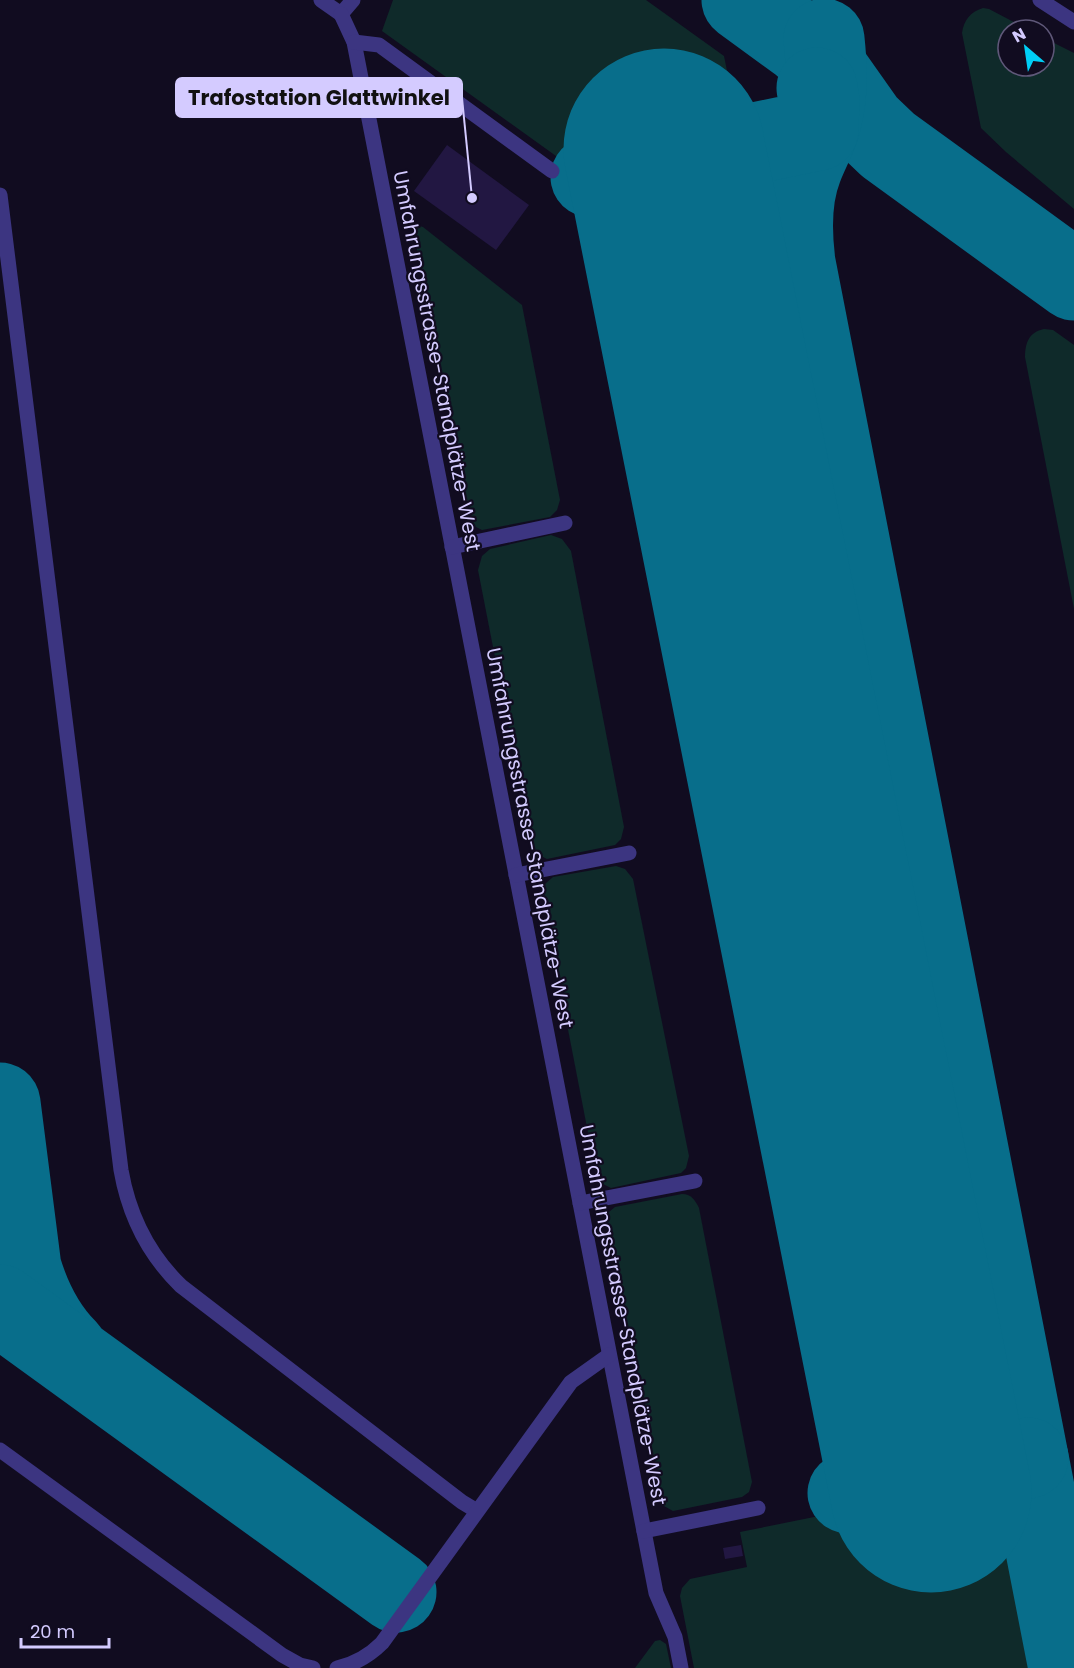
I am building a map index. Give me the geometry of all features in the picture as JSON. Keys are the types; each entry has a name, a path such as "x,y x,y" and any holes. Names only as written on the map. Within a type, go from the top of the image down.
{"lane":[{"path":"321,0 341,14 353,0"},
{"path":"1040,0 1074,22"},
{"name":"Umfahrungsstrasse-Standplätze-West","path":"341,14 354,42 656,1593 675,1636 681,1668"},
{"path":"354,42 380,45 552,171"},
{"path":"0,195 121,1170 130,1209 151,1251 181,1286 462,1502 477,1511"},
{"path":"452,547 565,523"},
{"path":"516,875 629,853"},
{"path":"580,1203 695,1181"},
{"path":"338,1668 354,1664 382,1643 571,1382 609,1354"},
{"path":"0,1450 282,1655 295,1663 313,1668"},
{"path":"644,1531 758,1508"}],"green space":[{"path":"393,0 646,0 724,56 736,115 735,125 730,132 724,135 560,166 556,156 382,31"},
{"path":"983,8 989,9 1006,18 996,18 996,78 1056,78 1056,44 1074,53 1074,209 981,128 962,33 968,17"},
{"path":"730,168 979,1449 944,1457 920,1337 872,1346 894,1467 865,1472 857,1465 608,191 644,184 668,305 717,297 694,175"},
{"path":"412,224 423,227 522,305 560,500 557,510 550,517 482,530 474,526 469,519"},
{"path":"1044,329 1053,330 1074,345 1074,609 1025,357 1031,335"},
{"path":"551,535 562,539 571,551 624,827 621,839 615,845 547,859 537,854 531,842 478,570 482,556 490,549"},
{"path":"616,866 625,869 633,879 689,1156 686,1168 681,1173 611,1188 601,1183 596,1174 542,895 545,884 553,877"},
{"path":"682,1194 692,1198 699,1208 752,1482 749,1492 742,1497 673,1511 664,1506 660,1497 606,1223 609,1212 615,1207"},
{"path":"987,1482 998,1486 1006,1497 1039,1668 694,1668 680,1596 682,1588 690,1579 747,1567 740,1532"},
{"path":"660,1640 666,1644 671,1668 635,1668 655,1641"}],"building":[{"path":"447,145 529,205 496,250 414,191"},
{"path":"741,1545 743,1556 725,1559 723,1548"}],"taxiway":[{"path":"742,0 819,59 866,124 888,145 1074,280"},
{"path":"824,39 825,101 817,133 798,179 793,203 795,263 1069,1668"},
{"path":"591,177 818,130 817,88"},
{"path":"0,1103 21,1268 39,1312 51,1332 67,1350"},
{"path":"0,1305 396,1592"},
{"path":"848,1493 1028,1458"}],"runway":[{"path":"664,149 931,1492"}],"place":[{"name":"Trafostation Glattwinkel","path":"472,198"}]}
